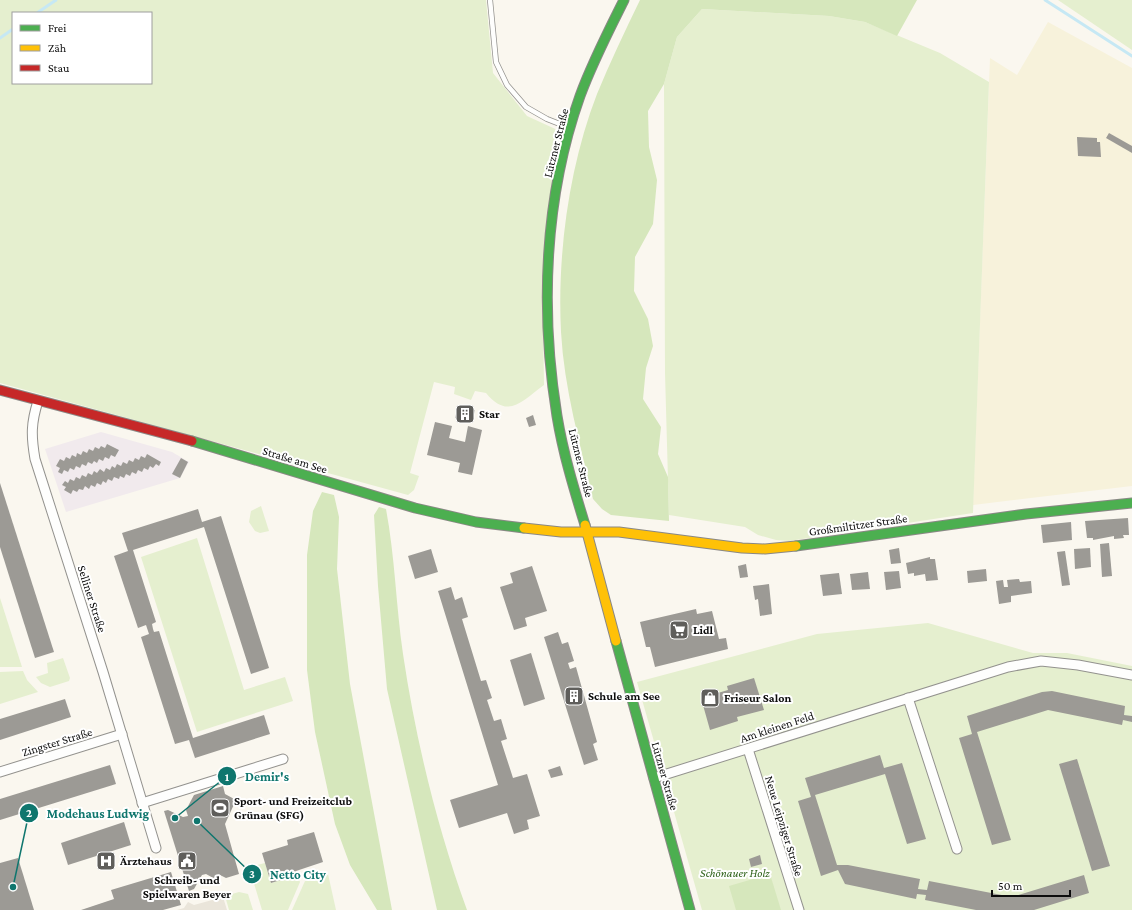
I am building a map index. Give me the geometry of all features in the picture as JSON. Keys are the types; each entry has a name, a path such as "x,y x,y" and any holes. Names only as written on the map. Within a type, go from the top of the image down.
{"main road":[{"name":"Lützner Straße","path":"624,0 613,19 591,71 570,128 554,201 547,263 548,323 558,418 586,532 690,910"},
{"name":"Straße am See","path":"0,390 210,446 383,499 461,519 535,530 586,532"},
{"name":"Großmiltitzer Straße","path":"586,532 619,532 765,549 792,547 1026,514 1132,503"}],"street":[{"name":"Selliner Straße","path":"38,401 32,420 32,440 35,459 122,734 156,848"},
{"name":"Am kleinen Feld","path":"654,778 1008,667 1041,661 1078,665 1132,675"},
{"path":"908,698 958,849"},
{"name":"Zingster Straße","path":"0,772 122,734"},
{"name":"Neue Leipziger Straße","path":"748,749 799,910"},
{"path":"142,803 283,759"}],"lane":[{"path":"490,0 496,62 507,85 526,107 547,119 570,128"}],"shaded area":[{"path":"1048,22 1132,68 1132,486 973,505 990,58 1017,75"},
{"path":"101,432 172,452 189,462 180,478 66,512 45,449"},
{"path":"223,897 227,910 177,910 184,908 188,902 194,905"}],"green space":[{"path":"0,0 486,0 493,73 527,116 564,133 543,323 544,385 522,402 508,407 494,401 486,393 475,391 471,400 454,394 455,387 434,382 410,473 419,476 414,490 408,495 0,383"},
{"path":"640,0 917,0 897,36 865,22 829,16 702,9 677,37 664,84 648,111 649,147 657,180 653,224 635,257 634,291 648,319 653,346 646,368 643,399 661,427 658,454 668,477 669,521 611,515 602,509 593,499 569,395 565,374 561,332 560,303 563,242 572,181 579,151 597,94 612,58"},
{"path":"1058,0 1132,0 1132,50"},
{"path":"702,9 829,16 865,22 940,53 989,82 973,513 789,541 776,540 758,535 745,527 669,515 665,373 664,84 677,37"},
{"path":"322,492 334,495 339,517 337,569 350,684 392,910 377,910 350,865 335,824 315,732 307,670 307,555 313,511"},
{"path":"261,506 269,531 260,533 255,531 249,522 251,511"},
{"path":"379,507 386,509 403,654 414,719 437,815 467,910 437,910 387,689 378,586 374,515"},
{"path":"197,538 244,690 285,677 293,701 197,732 141,557"},
{"path":"0,598 22,667 0,667"},
{"name":"Schönauer Holz","path":"928,623 1033,653 1067,653 1132,666 1132,910 702,910 637,682 817,634"},
{"path":"63,658 70,678 69,681 50,687 41,683 36,677 48,673 47,663"},
{"path":"23,671 27,680 38,692 0,704 0,672"},
{"path":"265,863 271,883 297,875 300,882 288,910 262,910 249,867"},
{"path":"328,874 336,910 292,910 305,881"},
{"path":"770,874 781,910 736,910 729,886"},
{"path":"239,892 248,894 253,910 229,910 225,896"}],"building":[{"path":"1109,133 1132,146 1132,153 1106,138"},
{"path":"1077,137 1097,138 1097,142 1100,142 1101,157 1078,156"},
{"name":"Star","path":"458,406 475,410 472,422 455,418"},
{"path":"533,415 536,425 529,427 526,418"},
{"path":"435,422 452,426 449,438 465,442 468,426 482,430 472,475 458,472 460,463 427,455"},
{"path":"107,444 119,450 115,457 111,455 109,459 105,457 103,461 99,459 97,463 94,461 92,464 88,462 86,466 82,464 80,468 76,466 74,470 70,468 68,472 64,470 62,474 58,472 60,468 56,466 60,459 64,461 66,457 70,459 72,455 76,457 77,453 81,455 83,451 87,453 89,449 93,451 95,447 99,449 101,446 105,448"},
{"path":"147,454 161,462 159,466 156,464 153,468 150,466 148,470 144,468 142,472 138,470 136,474 132,472 130,476 126,474 124,478 120,476 119,479 114,477 112,481 108,479 106,483 103,481 101,485 97,483 95,487 91,485 89,489 85,486 83,490 79,489 77,492 73,490 71,494 64,490 66,487 62,485 65,481 68,483 70,479 74,481 76,477 80,479 82,475 86,477 88,473 92,475 94,471 97,473 100,469 104,472 106,468 110,470 112,466 115,468 117,464 121,466 123,462 127,464 129,460 133,462 135,458 139,460 141,456 145,458"},
{"path":"181,458 188,462 180,478 172,474"},
{"path":"0,483 54,652 35,658 0,547"},
{"path":"198,509 202,522 221,516 269,668 251,674 204,527 133,550 156,622 152,624 153,629 154,632 159,631 193,738 264,715 270,734 195,758 189,740 175,744 141,637 149,634 146,625 138,628 114,556 128,551 122,533"},
{"path":"1128,518 1129,535 1123,535 1124,538 1114,539 1114,536 1093,540 1093,538 1087,538 1085,521"},
{"path":"1071,522 1072,540 1043,543 1041,525"},
{"path":"1109,543 1112,576 1102,577 1100,544"},
{"path":"899,548 901,563 891,564 889,550"},
{"path":"1090,548 1091,567 1075,569 1074,549"},
{"path":"431,549 438,572 415,579 408,556"},
{"path":"1065,551 1070,585 1062,586 1057,552"},
{"path":"930,557 930,559 935,559 938,580 926,581 925,574 914,576 914,573 908,574 906,563"},
{"path":"746,564 748,577 740,578 738,566"},
{"path":"532,566 547,611 525,618 527,626 514,630 500,587 513,583 510,573"},
{"path":"986,569 987,581 968,583 967,571"},
{"path":"899,571 901,588 886,590 884,572"},
{"path":"868,572 870,589 852,590 850,574"},
{"path":"839,573 842,594 823,596 820,575"},
{"path":"1019,579 1020,582 1031,581 1032,593 1011,596 1011,602 999,604 996,581 1003,580 1004,587 1008,587 1007,580"},
{"path":"769,584 772,614 760,616 758,599 755,600 753,586"},
{"path":"451,587 455,600 462,597 468,617 462,619 481,681 486,680 492,698 487,700 494,721 501,719 507,739 501,741 513,778 527,774 540,816 527,820 529,829 514,834 507,813 459,828 450,800 498,785 438,591"},
{"name":"Lidl","path":"696,609 697,614 712,611 719,639 726,638 728,649 655,667 650,647 646,647 640,622"},
{"name":"Schule am See","path":"558,632 562,644 568,642 574,661 568,663 570,669 576,667 597,742 593,744 598,760 584,765 544,637"},
{"path":"531,653 545,699 524,706 510,660"},
{"path":"754,678 764,710 737,717 738,721 710,730 701,698 728,690 727,686"},
{"path":"1052,691 1125,706 1124,715 1132,716 1132,722 1123,720 1122,725 1048,710 977,732 1011,840 992,845 959,738 972,734 967,716 1042,692"},
{"path":"65,699 71,717 0,740 0,719"},
{"path":"880,755 884,768 902,763 926,839 907,844 885,774 815,795 837,865 848,865 920,879 918,889 927,890 929,881 1012,897 1084,875 1089,893 1034,910 976,910 925,900 926,895 917,894 916,899 845,884 838,870 821,876 798,801 811,797 805,778"},
{"path":"1077,759 1110,866 1092,871 1059,764"},
{"path":"110,765 116,784 0,820 0,799"},
{"path":"560,766 563,775 551,778 548,770"},
{"path":"223,786 225,794 236,800 225,824 239,874 226,878 220,875 217,880 206,874 202,875 194,889 189,891 164,811 168,810 183,817 188,816 186,810 194,795"},
{"path":"124,822 131,845 68,865 61,843"},
{"path":"314,832 323,862 296,871 297,875 271,883 262,853 288,845 287,840"},
{"path":"760,855 762,864 751,867 749,859"},
{"path":"18,858 34,910 0,910 0,863"},
{"path":"171,872 181,905 163,910 81,910 114,899 111,890"}],"waterway":[{"path":"38,12 56,0"},
{"path":"1045,0 1132,56"},
{"path":"0,38 12,30"}],"traffic: fast":[{"path":"585,525 562,444 557,416 548,336 547,295 549,254 552,214 568,134 580,96 600,48 624,0"},
{"path":"192,441 415,508 476,522 524,528"},
{"path":"796,546 1026,514 1132,503"},
{"path":"616,641 690,910"}],"traffic: slow":[{"path":"585,525 616,641"},
{"path":"524,528 561,532 619,532 742,548 765,549 796,546"}],"traffic: jam":[{"path":"0,390 192,441"}],"place":[{"name":"Star","path":"465,414"},
{"name":"Lidl","path":"679,630"},
{"name":"Schule am See","path":"574,696"},
{"name":"Friseur Salon","path":"710,698"},
{"name":"Sport- und Freizeitclub Grünau (SFG)","path":"220,808"},
{"name":"Demir's","path":"175,818"},
{"name":"Netto City","path":"197,821"},
{"name":"Ärztehaus","path":"106,861"},
{"name":"Schreib- und Spielwaren Beyer","path":"187,861"},
{"name":"Modehaus Ludwig","path":"13,887"}]}
